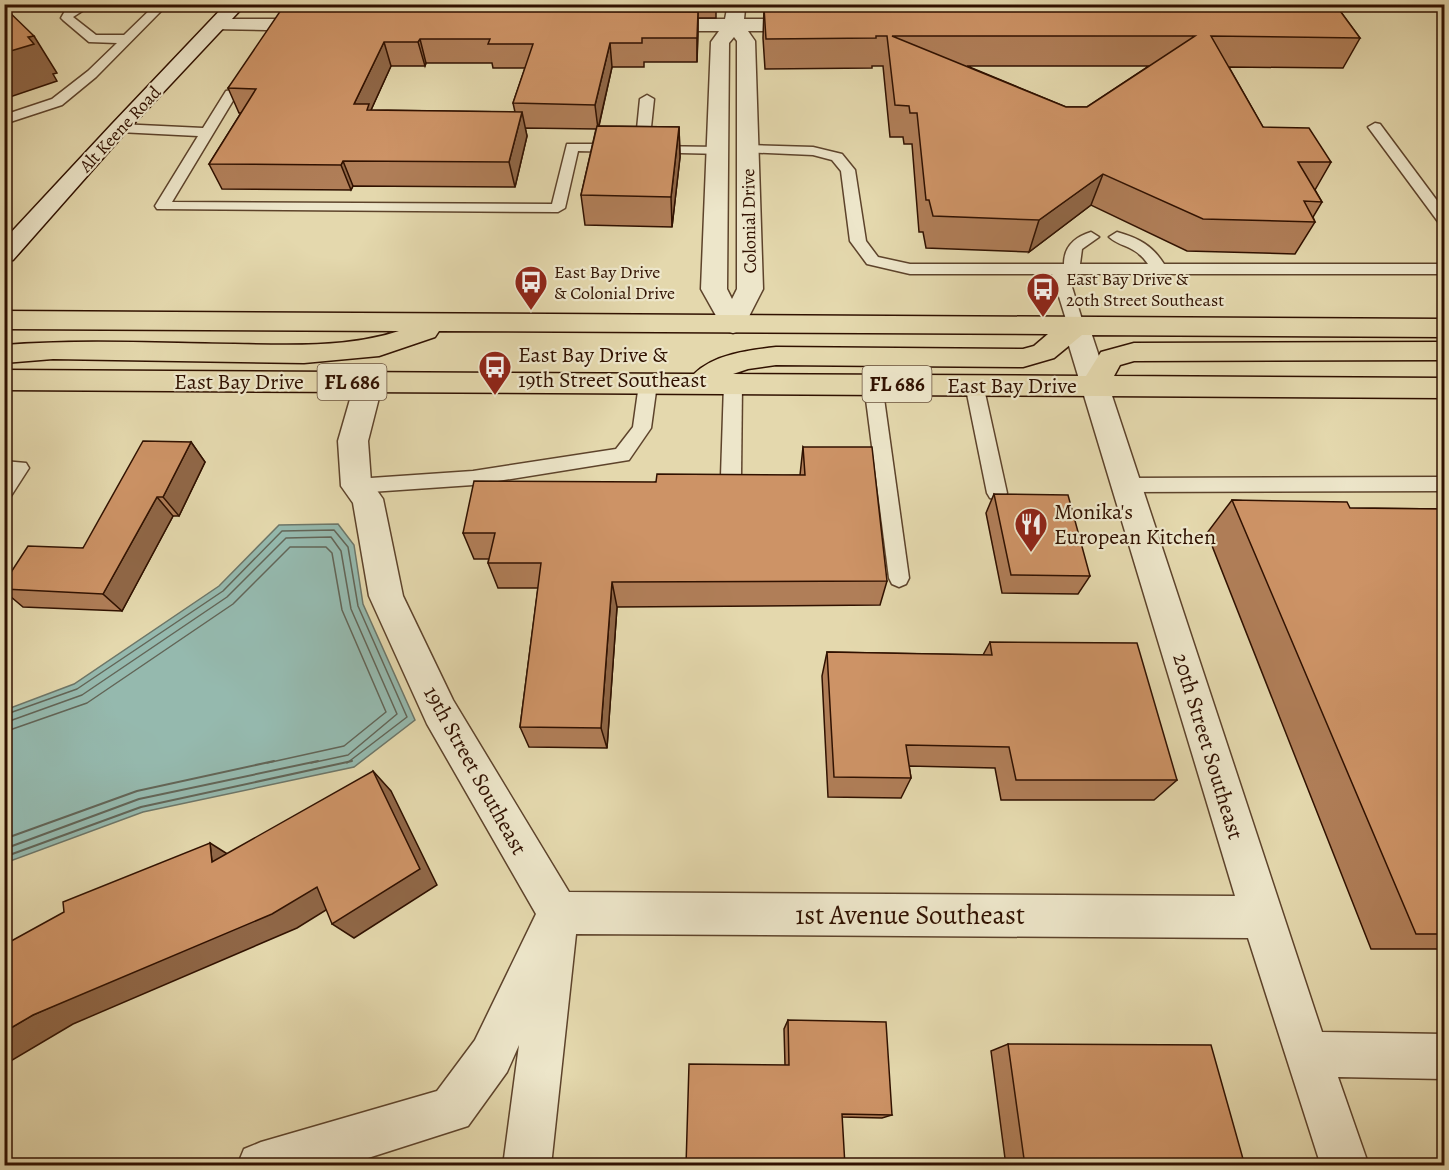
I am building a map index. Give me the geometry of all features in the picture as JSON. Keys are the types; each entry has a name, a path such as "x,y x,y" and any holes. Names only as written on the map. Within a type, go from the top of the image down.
{"main road":[{"path":"4,320 1444,328"},
{"path":"4,354 53,350 304,354 334,352 380,347 447,322"},
{"path":"699,384 717,369 776,356 1023,358 1044,352 1076,326"},
{"path":"1095,385 1105,362 1120,354 1134,352 1444,351"},
{"name":"East Bay Drive","path":"4,380 1444,388"}],"street":[{"name":"Alt Keene Road","path":"4,255 119,128 237,4"},
{"path":"641,25 735,15 828,26"},
{"name":"Colonial Drive","path":"733,324 750,289 746,41 735,15"},
{"name":"Colonial Drive","path":"733,324 714,289 720,42 735,15"},
{"path":"218,25 335,25"},
{"name":"20th Street Southeast","path":"1076,326 1262,916 1345,1166"},
{"name":"19th Street Southeast","path":"369,382 353,441 356,486 368,499 386,596 440,712 558,913"},
{"path":"261,1166 452,1110 491,1056 558,913"},
{"path":"527,1166 558,913"},
{"name":"1st Avenue Southeast","path":"558,913 1262,916"},
{"path":"1308,1054 1444,1056"}],"lane":[{"path":"88,4 69,13 67,18 93,39 127,39"},
{"path":"4,120 28,114 57,102 92,74 163,4"},
{"path":"231,94 162,206 558,208 572,147 719,151"},
{"path":"642,149 647,99"},
{"path":"1375,127 1444,220"},
{"path":"119,128 207,132"},
{"path":"748,149 813,151 837,157 848,170 858,241 873,261 910,269 1444,269"},
{"path":"1076,326 1065,270 1074,248 1080,241 1091,237"},
{"path":"1118,237 1143,246 1159,270"},
{"path":"356,486 473,478 622,455 642,428 648,384"},
{"path":"731,476 733,384"},
{"path":"873,384 899,578"},
{"path":"975,384 997,494"},
{"path":"4,468 19,468 4,491"},
{"path":"1127,485 1444,484"}],"water":[{"path":"338,524 354,545 363,604 415,720 354,767 143,812 5,863 5,710 74,684 219,586 279,525"}],"building":[{"path":"1261,4 1335,4 1360,38 1211,36 1263,127 1309,128 1331,162 1298,162 1322,202 1304,201 1315,222 1203,219 1103,174 1039,220 933,216 929,200 926,200 917,113 910,113 909,106 895,105 887,36 766,39 764,8 810,8 809,5 1254,7","holes":["892,36 1195,36 1087,107 1066,107"]},
{"path":"4,7 34,36 28,37 34,44 4,53"},
{"path":"281,10 698,12 697,38 642,38 642,43 610,43 595,105 513,103 533,44 488,44 490,39 420,39 418,42 384,42 354,104 369,104 367,110 522,112 509,162 343,161 341,165 209,164 256,89 228,88"},
{"path":"597,126 679,127 671,197 581,195"},
{"path":"143,441 191,442 163,497 157,497 103,594 4,589 4,583 28,546 83,548"},
{"path":"803,447 872,447 887,581 612,582 601,728 520,727 541,563 488,563 495,533 463,533 474,481 656,482 657,474 805,475"},
{"name":"Monika's European Kitchen","path":"994,494 1068,495 1090,576 1011,575"},
{"path":"1232,500 1347,502 1350,508 1444,509 1444,934 1416,934"},
{"path":"990,642 1137,643 1177,780 1016,780 1009,747 906,745 911,778 834,777 827,652 992,655"},
{"path":"373,771 420,869 332,924 317,887 272,914 33,1015 4,1032 4,945 64,912 63,902 210,843 212,862"},
{"path":"788,1020 886,1022 892,1115 842,1114 845,1166 686,1166 689,1064 789,1065"},
{"path":"1008,1044 1211,1045 1245,1166 1025,1166"}],"place":[{"name":"East Bay Drive & Colonial Drive","path":"531,311"},
{"name":"East Bay Drive & 20th Street Southeast","path":"1043,318"},
{"name":"East Bay Drive & 19th Street Southeast","path":"495,396"},
{"name":"Monika's European Kitchen","path":"1031,553"}]}
